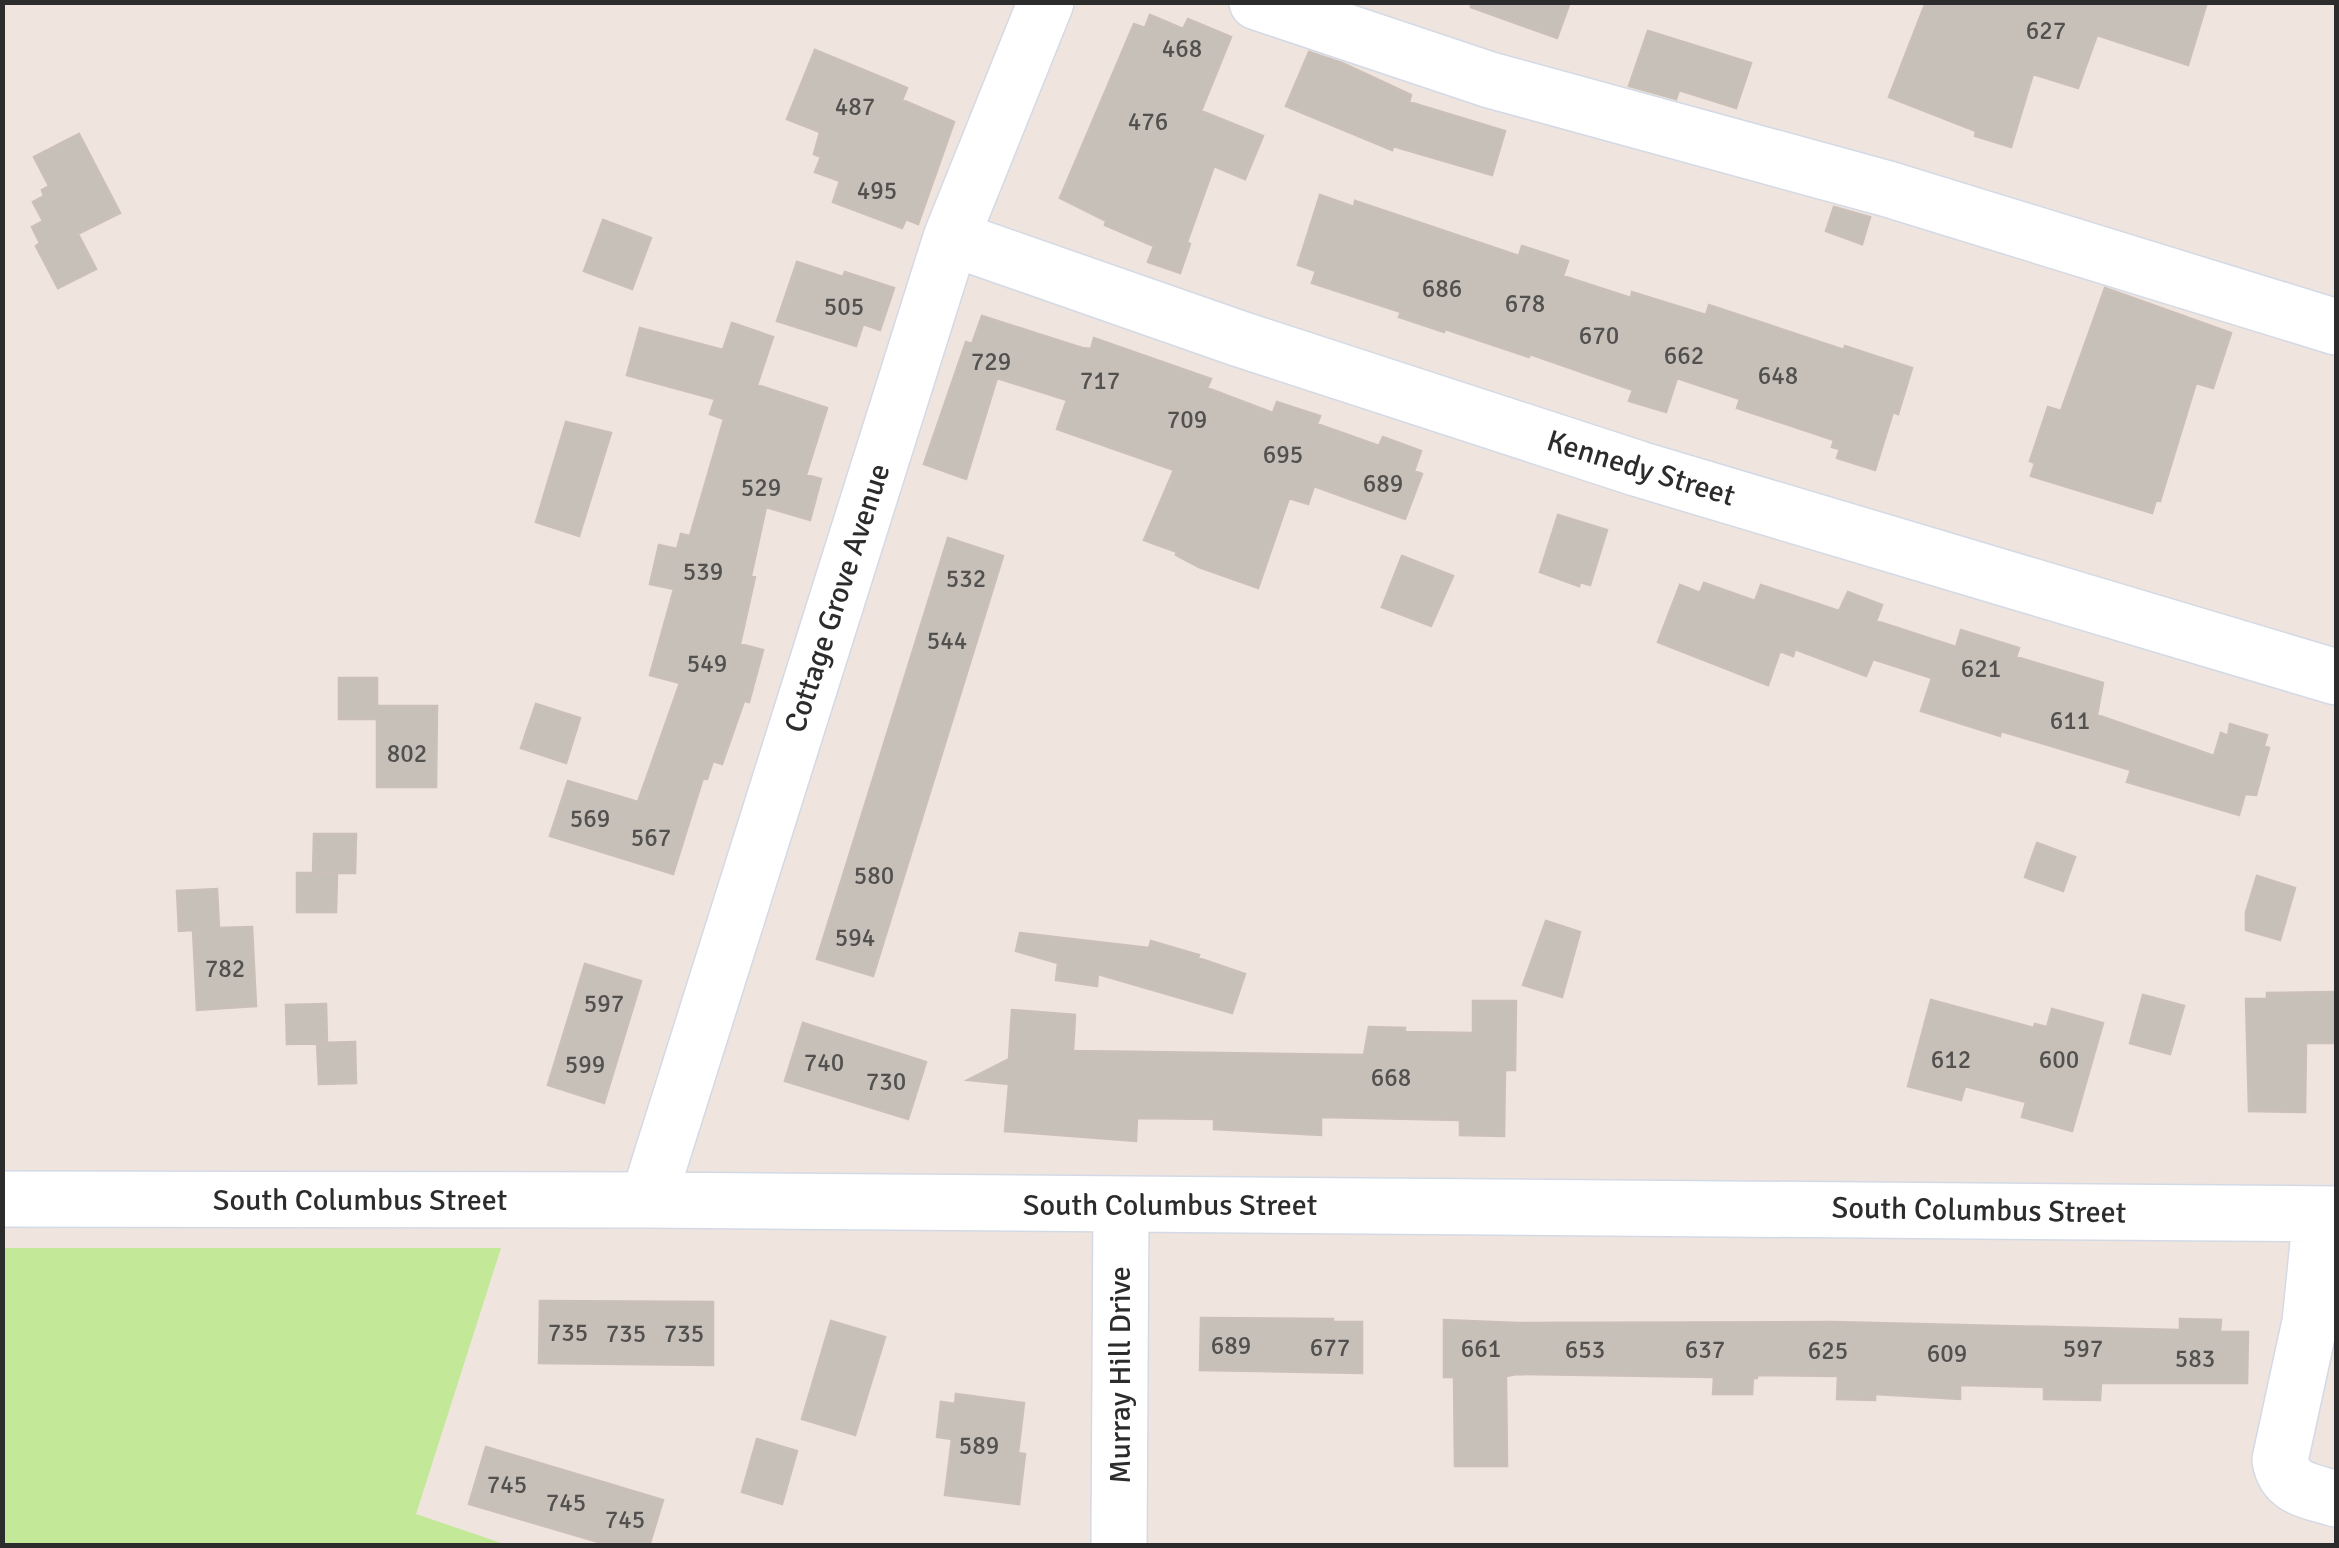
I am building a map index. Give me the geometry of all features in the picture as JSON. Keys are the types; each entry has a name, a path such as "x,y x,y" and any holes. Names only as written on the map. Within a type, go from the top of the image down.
{"street":[{"name":"Cottage Grove Avenue","path":"648,1200 951,238 1046,2"},
{"path":"1257,2 1490,80 1888,189 2336,327"},
{"name":"Kennedy Street","path":"951,238 1240,339 1640,469 2336,676"},
{"name":"South Columbus Street","path":"2,1200 648,1200 2329,1214"},
{"name":"Murray Hill Drive","path":"1119,1546 1121,1205"},
{"path":"2329,1214 2280,1460 2282,1474 2290,1483 2336,1499"}],"green space":[{"path":"3,1248 501,1248 416,1514 507,1545 3,1545"}],"building":[{"path":"1471,2 1570,2 1557,38 1471,7"},
{"path":"1926,2 2207,2 2188,65 2097,35 2078,88 2033,74 2011,147 1975,136 1976,131 1889,97"},
{"path":"1150,15 1183,29 1188,19 1231,37 1201,111 1263,136 1245,179 1214,166 1180,273 1148,262 1154,246 1105,225 1106,221 1060,198 1134,24 1145,28"},
{"path":"1648,31 1751,63 1736,108 1679,90 1676,99 1629,86"},
{"path":"815,50 907,88 902,100 954,122 918,224 906,219 902,228 833,202 840,181 815,172 821,157 814,154 820,132 787,119"},
{"path":"1309,52 1411,95 1409,102 1505,131 1492,175 1393,146 1392,150 1286,106"},
{"path":"79,134 120,213 78,234 96,269 58,288 36,246 40,243 32,227 43,221 33,202 44,196 42,190 49,186 34,157"},
{"path":"1320,195 1354,207 1355,201 1519,256 1522,246 1568,261 1563,276 1631,298 1632,292 1706,315 1709,305 1912,368 1875,470 1837,458 1840,449 1832,447 1834,440 1737,408 1740,399 1677,378 1666,412 1629,401 1633,390 1530,354 1529,357 1399,317 1401,312 1312,283 1316,271 1298,265"},
{"path":"1834,207 1870,217 1862,244 1826,231"},
{"path":"603,220 651,238 632,289 584,271"},
{"path":"797,262 894,288 880,330 863,324 856,346 777,321"},
{"path":"2105,288 2231,333 2213,388 2196,383 2160,501 2156,500 2152,513 2031,476 2035,463 2030,461 2048,407 2061,411"},
{"path":"982,316 1082,348 1091,349 1094,338 1211,379 1207,388 1273,413 1277,402 1320,416 1317,424 1379,446 1383,437 1421,451 1414,471 1422,474 1405,519 1314,486 1308,504 1289,498 1258,588 1199,567 1176,555 1177,552 1144,540 1174,470 1057,429 1067,400 997,378 966,479 924,464 966,342 972,344"},
{"path":"732,323 773,337 757,385 827,408 806,475 821,479 810,520 766,507 740,644 763,650 749,702 744,701 722,764 713,761 707,779 703,778 673,874 550,836 568,781 638,802 680,683 650,675 674,589 650,584 659,545 677,549 681,534 690,536 724,419 710,414 715,399 627,375 640,328 723,350"},
{"path":"566,422 611,433 579,536 536,522"},
{"path":"1558,515 1607,530 1590,585 1580,582 1579,586 1540,572"},
{"path":"948,538 1003,556 873,976 817,959"},
{"path":"1402,556 1453,576 1431,626 1382,607"},
{"path":"1704,583 1755,601 1761,585 1839,611 1848,592 1882,605 1876,621 1956,647 1961,630 2019,648 2016,657 2103,683 2097,715 2214,756 2221,733 2228,736 2230,724 2267,735 2264,746 2269,748 2256,795 2245,794 2239,815 2127,782 2131,770 1921,711 1932,678 1873,659 1866,676 1795,649 1793,656 1780,651 1768,685 1658,642 1680,585 1700,593"},
{"path":"339,678 377,678 377,706 437,706 436,787 377,787 377,719 339,719"},
{"path":"536,704 580,718 566,763 521,748"},
{"path":"314,834 356,834 355,873 315,873 337,874 336,912 297,912 297,873 313,873"},
{"path":"2037,843 2075,857 2063,891 2025,877"},
{"path":"2257,876 2295,888 2280,940 2246,930 2246,912"},
{"path":"217,889 219,928 252,927 256,1006 197,1010 193,930 179,931 177,891"},
{"path":"1546,921 1580,932 1562,997 1523,985"},
{"path":"1020,933 1149,948 1151,941 1245,974 1232,1013 1098,974 1097,986 1056,980 1058,963 1016,951"},
{"path":"585,964 641,981 604,1103 548,1085"},
{"path":"2336,992 2336,1043 2306,1043 2305,1112 2249,1111 2246,999 2267,999 2267,993"},
{"path":"2143,995 2184,1006 2170,1054 2130,1043"},
{"path":"1931,1000 2034,1028 2035,1024 2047,1027 2052,1009 2103,1023 2072,1131 2022,1117 2026,1102 1965,1086 1961,1100 1908,1086"},
{"path":"1473,1001 1516,1001 1515,1070 1505,1070 1504,1136 1460,1135 1460,1120 1321,1117 1321,1135 1214,1129 1214,1119 1137,1118 1136,1141 1005,1131 1009,1084 968,1080 1009,1059 1012,1010 1075,1015 1073,1051 1364,1055 1369,1027 1473,1033"},
{"path":"326,1004 327,1043 287,1044 286,1005"},
{"path":"803,1023 926,1062 908,1119 785,1081"},
{"path":"355,1042 356,1083 319,1084 317,1043"},
{"path":"540,1301 713,1302 713,1365 539,1363"},
{"path":"1201,1318 1362,1322 1362,1373 1200,1370"},
{"path":"2180,1319 2221,1320 2220,1332 2248,1332 2247,1383 2101,1383 2100,1400 2044,1399 2044,1387 1960,1385 1960,1399 1875,1394 1875,1400 1837,1399 1838,1376 1757,1375 1753,1378 1752,1394 1713,1394 1714,1377 1517,1374 1506,1376 1507,1466 1455,1466 1454,1377 1444,1377 1444,1320 1831,1322 2180,1330"},
{"path":"831,1321 885,1337 855,1435 802,1419"},
{"path":"956,1394 1024,1403 1018,1453 1025,1454 1019,1504 945,1495 952,1439 937,1437 941,1402 955,1404"},
{"path":"757,1439 797,1451 782,1504 742,1492"},
{"path":"486,1447 663,1500 649,1546 612,1546 469,1504"}]}
